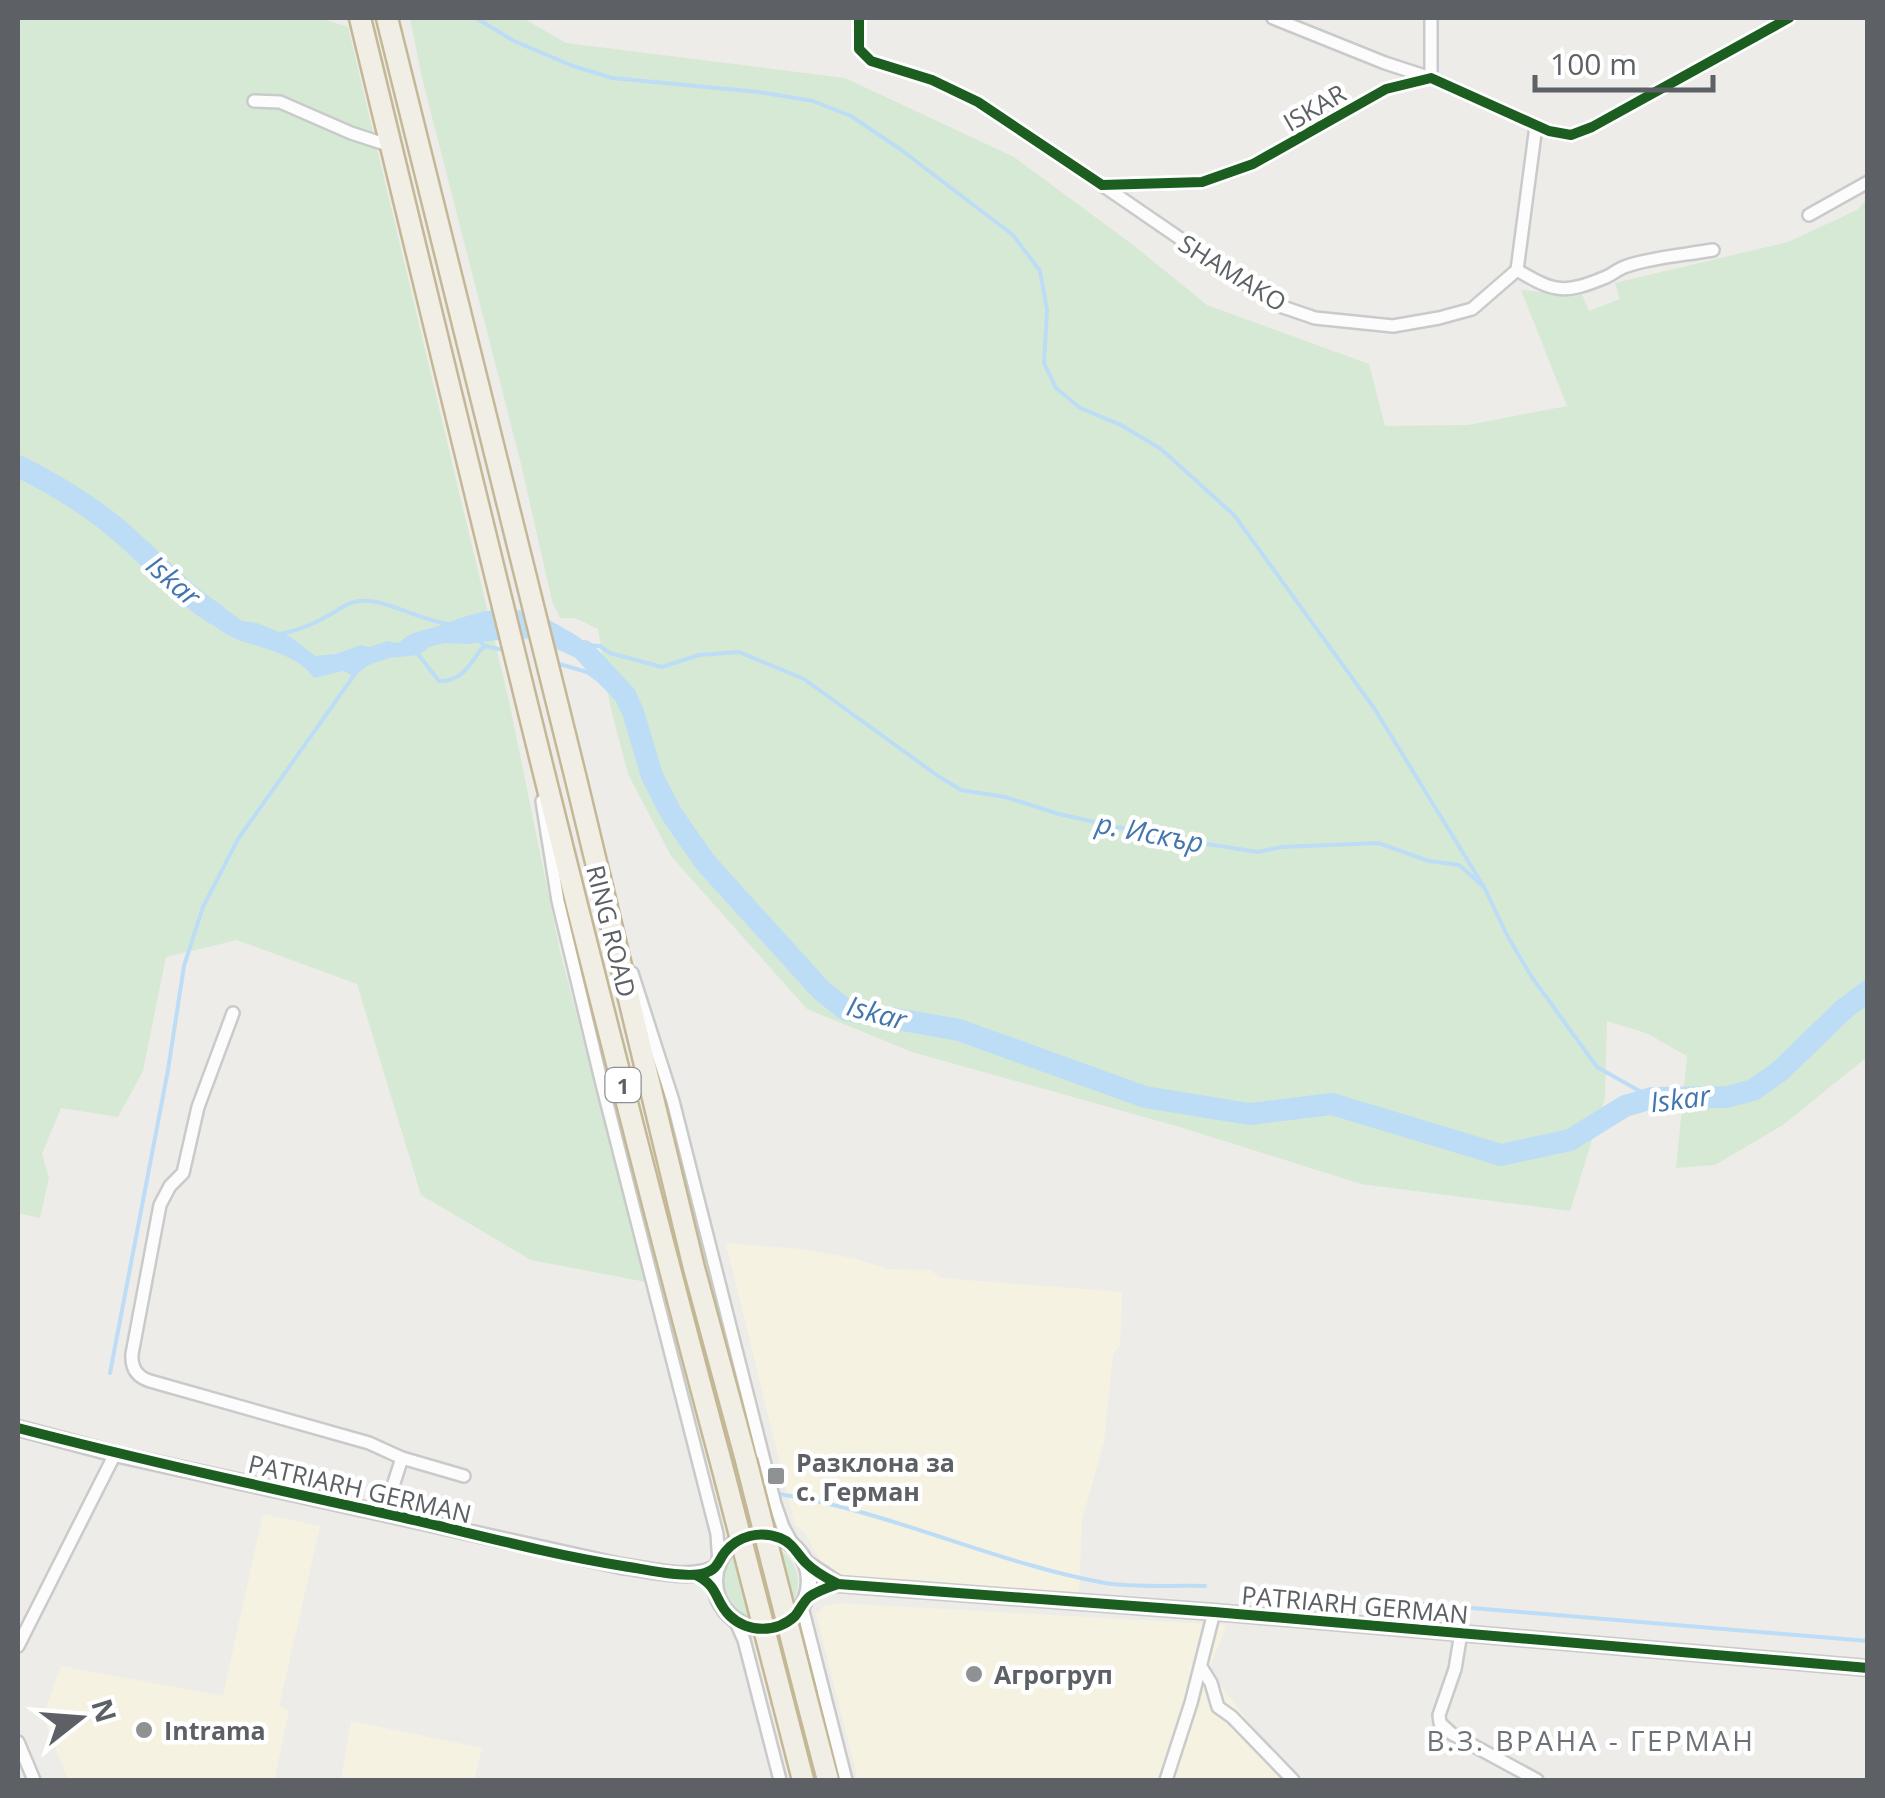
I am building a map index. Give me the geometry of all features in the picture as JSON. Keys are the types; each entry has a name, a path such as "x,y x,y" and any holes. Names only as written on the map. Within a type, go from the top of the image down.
{"highway":[{"name":"RING ROAD","path":"360,18 526,703 802,1780"},
{"name":"RING ROAD","path":"390,18 694,1268 828,1780"}],"street":[{"name":"RING ROAD","path":"350,18 390,141"},
{"path":"859,18 859,50 871,61 932,80 978,102 1102,185"},
{"path":"1273,18 1430,78 1536,126 1571,134 1592,127 1788,18"},
{"path":"1430,78 1431,18"},
{"name":"ISKAR","path":"1102,185 1202,182 1253,164 1386,89 1430,78"},
{"path":"254,101 280,102 351,133 390,141"},
{"path":"1536,126 1517,270 1554,289 1577,288 1625,266 1712,250"},
{"path":"1809,215 1868,182"},
{"name":"SHAMAKO","path":"1102,185 1277,305 1315,318 1393,326 1439,318 1472,309 1517,270"},
{"path":"526,703 558,900 716,1529 716,1591 744,1640 780,1780"},
{"path":"575,774 629,965 673,1101 775,1504 783,1527 805,1562 809,1577 804,1603 846,1780"},
{"path":"233,1013 198,1107 183,1173 170,1186 160,1206 132,1354 133,1369 150,1382 369,1443 402,1458 464,1476"},
{"name":"PATRIARH GERMAN","path":"18,1428 115,1454 621,1566 696,1576"},
{"path":"18,1646 115,1454"},
{"path":"384,1514 402,1458"},
{"path":"716,1591 696,1576 718,1564 736,1542 752,1535 774,1536 793,1545"},
{"path":"735,1620 758,1628 774,1627 787,1622 804,1603 838,1584 805,1562"},
{"name":"PATRIARH GERMAN","path":"838,1584 1868,1668"},
{"path":"1166,1780 1214,1612"},
{"path":"1461,1634 1455,1669 1438,1715 1440,1723 1452,1734 1538,1780"},
{"path":"1201,1667 1212,1683 1218,1708"},
{"path":"1190,1704 1218,1708 1232,1717 1293,1780"},
{"path":"18,1742 34,1780"}],"shaded area":[{"path":"726,1243 801,1249 889,1269 930,1270 941,1278 1122,1292 1120,1346 1113,1354 1104,1442 1082,1520 1079,1593 840,1577 826,1571 804,1532 795,1525"},
{"path":"263,1514 320,1526 279,1707 289,1710 274,1780 68,1780 43,1716 61,1666 223,1696"},
{"path":"838,1603 1227,1625 1208,1670 1294,1780 858,1780 816,1614 825,1606"},
{"path":"351,1721 482,1748 474,1780 341,1780"}],"green space":[{"path":"18,18 320,18 348,27 509,701 560,951 646,1282 531,1260 421,1195 357,984 237,940 166,957 143,1071 118,1117 61,1108 42,1154 49,1178 40,1218 18,1213"},
{"path":"410,18 523,18 566,43 845,78 1014,157 1207,305 1369,364 1385,426 1468,425 1567,406 1521,290 1580,290 1589,311 1620,299 1615,283 1788,242 1857,210 1867,199 1867,1057 1783,1125 1715,1165 1676,1168 1687,1056 1646,1033 1607,1021 1605,1098 1570,1211 1361,1184 1180,1127 912,1052 807,1009 671,856 628,774 610,705 598,629 575,618 560,618 552,601"},
{"path":"761,1545 787,1556 798,1582 787,1608 761,1619 735,1608 724,1582 735,1556"}],"water":[{"path":"201,591 242,621 291,637 315,656 361,645 399,643 413,633 487,611 530,612 580,638 603,670 534,639 514,638 444,643 419,655 369,665 354,676 343,671 314,678 288,657 229,636 183,601"}],"waterway":[{"path":"476,18 514,41 612,78 759,92 813,101 851,116 1013,235 1040,271 1047,310 1044,363 1056,388 1080,408 1121,425 1161,449 1234,515 1374,708 1484,887"},
{"name":"Iskar","path":"18,466 105,519 215,614"},
{"path":"280,634 359,601 380,603 449,624"},
{"path":"480,642 508,651"},
{"name":"р. Искър","path":"585,645 600,646 610,653 662,667 699,655 739,652 804,679 961,790 1005,797 1059,814 1157,836 1258,852 1282,847 1378,843 1429,861 1459,865 1484,887 1531,976 1597,1067 1652,1098"},
{"path":"417,653 439,681 447,681 464,671 484,648"},
{"name":"Iskar","path":"584,651 625,695 652,776 671,813 705,862 821,990 846,1010 959,1030 1145,1097 1249,1114 1332,1104 1501,1155 1570,1140 1625,1106 1652,1098 1727,1097 1753,1090 1780,1071 1868,991"},
{"path":"556,663 587,672 625,695"},
{"path":"110,1373 184,966 203,907 238,839 355,674"},
{"path":"779,1494 861,1512 1023,1563 1105,1583 1205,1586"},
{"path":"1365,1599 1868,1641"}],"cycle path":[{"path":"859,18 859,49 871,61 932,80 978,102 1102,185 1202,182 1253,164 1386,89 1431,78 1549,131 1571,135 1789,18"},
{"path":"18,1428 539,1550 665,1573 705,1573 736,1542 765,1535 784,1540 809,1566 838,1584 1868,1668"},
{"path":"696,1575 709,1584 737,1622 762,1629 788,1622 809,1597 838,1584"}],"place":[{"name":"Разклона за с. Герман","path":"776,1476"},
{"name":"Агрогруп","path":"974,1674"},
{"name":"Intrama","path":"144,1730"}],"district":[{"name":"В.З. ВРАНА - ГЕРМАН","path":"1591,1740"}]}
